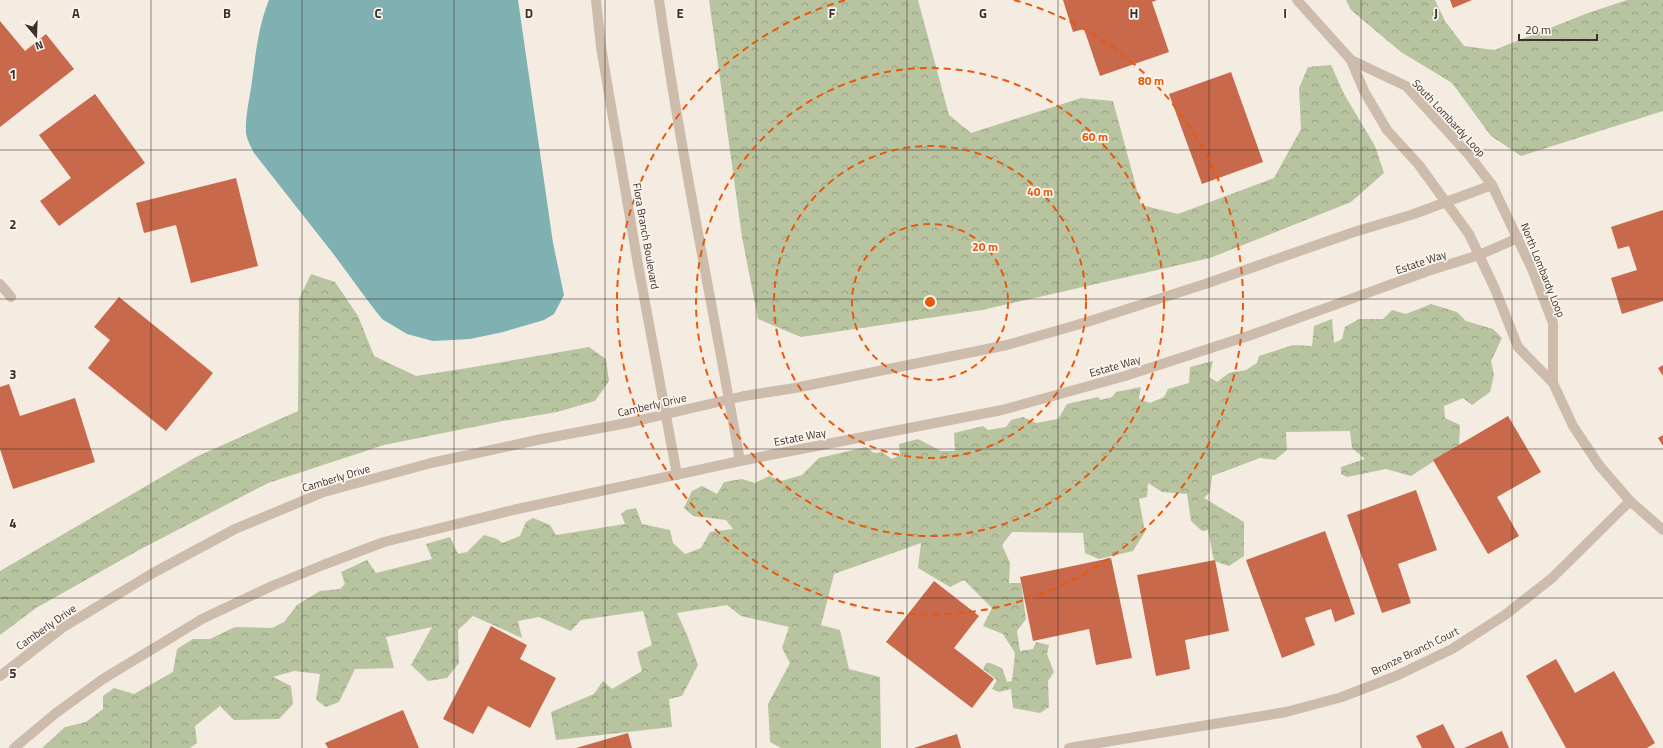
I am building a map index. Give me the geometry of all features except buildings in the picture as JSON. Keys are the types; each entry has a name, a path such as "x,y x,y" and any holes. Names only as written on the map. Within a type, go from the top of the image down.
{"street":[{"name":"Flora Branch Boulevard","path":"596,0 602,47 665,415 677,475"},
{"path":"659,0 667,59 697,235 740,461"},
{"name":"South Lombardy Loop","path":"1297,0 1351,60 1364,91 1387,130 1419,165 1469,234"},
{"name":"South Lombardy Loop","path":"1351,60 1406,86 1469,155 1492,186 1507,215"},
{"path":"729,400 803,387 1007,345 1086,322 1205,284 1354,232 1414,214 1446,201 1492,186"},
{"name":"North Lombardy Loop","path":"1507,215 1553,323 1553,383"},
{"name":"North Lombardy Loop","path":"1469,234 1495,288 1518,347 1553,383 1573,426 1595,459 1630,501 1663,530"},
{"name":"Estate Way","path":"677,475 740,461 1002,410 1125,376 1254,334 1428,271 1479,255 1518,238"},
{"path":"0,284 11,297"},
{"name":"Camberly Drive","path":"0,676 62,628 152,574 235,529 324,492 431,463 537,440 632,422 729,400"},
{"path":"14,748 56,713 103,679 148,650 202,619 272,586 324,564 384,542 440,527 677,475"},
{"name":"Bronze Branch Court","path":"1069,748 1286,712 1342,697 1396,676 1452,649 1505,615 1552,578 1630,501"}],"green space":[{"path":"709,0 918,0 949,115 971,133 1081,98 1113,101 1141,205 1178,214 1274,178 1301,129 1299,88 1308,67 1331,65 1344,94 1375,146 1384,173 1351,202 1210,258 982,310 801,337 758,319 742,237"},
{"path":"1346,0 1435,0 1445,21 1464,46 1494,50 1588,13 1627,0 1663,0 1663,111 1521,156 1491,136 1452,83 1401,52 1351,10"},
{"path":"311,274 335,282 358,316 374,356 416,376 589,347 606,359 609,381 595,401 557,412 503,421 384,445 268,483 139,550 36,608 0,635 0,571 196,457 298,411 299,299"},
{"path":"1431,304 1457,312 1466,321 1493,329 1502,338 1491,361 1494,375 1490,392 1472,405 1463,398 1444,406 1445,418 1460,425 1459,445 1411,476 1386,469 1347,477 1341,474 1341,467 1365,459 1352,448 1350,431 1286,432 1287,450 1275,460 1260,458 1212,476 1210,492 1204,498 1244,522 1244,556 1229,566 1214,561 1208,530 1202,531 1191,521 1187,494 1162,492 1148,483 1147,497 1139,499 1145,532 1133,551 1099,559 1085,553 1083,533 1012,532 1002,545 1010,563 1009,583 1021,583 1026,619 1017,631 1020,651 1033,649 1036,642 1049,645 1047,654 1054,672 1048,681 1049,707 1040,713 1013,708 1011,689 999,692 992,689 997,680 983,669 986,663 1002,668 1007,682 1012,681 1015,653 1003,634 983,626 992,608 964,580 950,587 918,568 921,543 834,574 821,625 840,630 849,669 880,677 881,748 781,748 770,742 768,704 790,663 782,648 789,627 741,616 727,605 677,613 698,665 682,696 669,699 672,727 556,740 551,712 594,694 603,681 612,689 642,671 637,652 652,645 643,611 581,620 571,631 539,617 518,621 522,638 473,616 458,630 459,663 447,678 428,681 411,665 432,627 386,637 394,668 355,669 339,702 326,707 316,700 320,674 294,671 273,677 291,686 293,704 279,719 234,720 220,706 195,726 197,743 190,748 42,748 65,727 86,722 103,709 103,696 114,688 134,694 173,672 177,649 193,639 210,639 235,627 272,628 284,622 297,605 320,591 340,589 345,584 341,572 367,560 376,573 432,559 426,544 450,537 458,554 467,552 484,535 497,539 502,543 520,536 526,522 533,518 550,525 556,535 625,524 621,514 626,510 636,508 642,524 670,530 673,543 685,554 701,548 710,532 733,529 726,520 693,516 684,508 692,491 702,486 717,494 724,482 742,479 755,483 769,476 781,481 802,475 819,458 866,447 874,453 882,452 892,459 900,455 899,444 918,439 941,451 955,451 954,433 983,426 988,430 1006,427 1011,420 1023,417 1036,423 1058,419 1067,404 1098,397 1101,400 1112,397 1116,392 1141,387 1139,399 1150,403 1164,397 1168,389 1189,383 1190,367 1213,361 1209,377 1217,382 1229,373 1246,370 1257,363 1259,356 1293,345 1312,346 1314,326 1332,319 1334,343 1342,339 1345,327 1359,319 1383,319 1392,310 1406,314"}],"water":[{"path":"269,0 518,0 553,243 564,295 554,314 544,320 503,332 470,339 433,341 407,334 382,319 335,256 254,153 247,138 246,120 256,50 262,20"}]}
